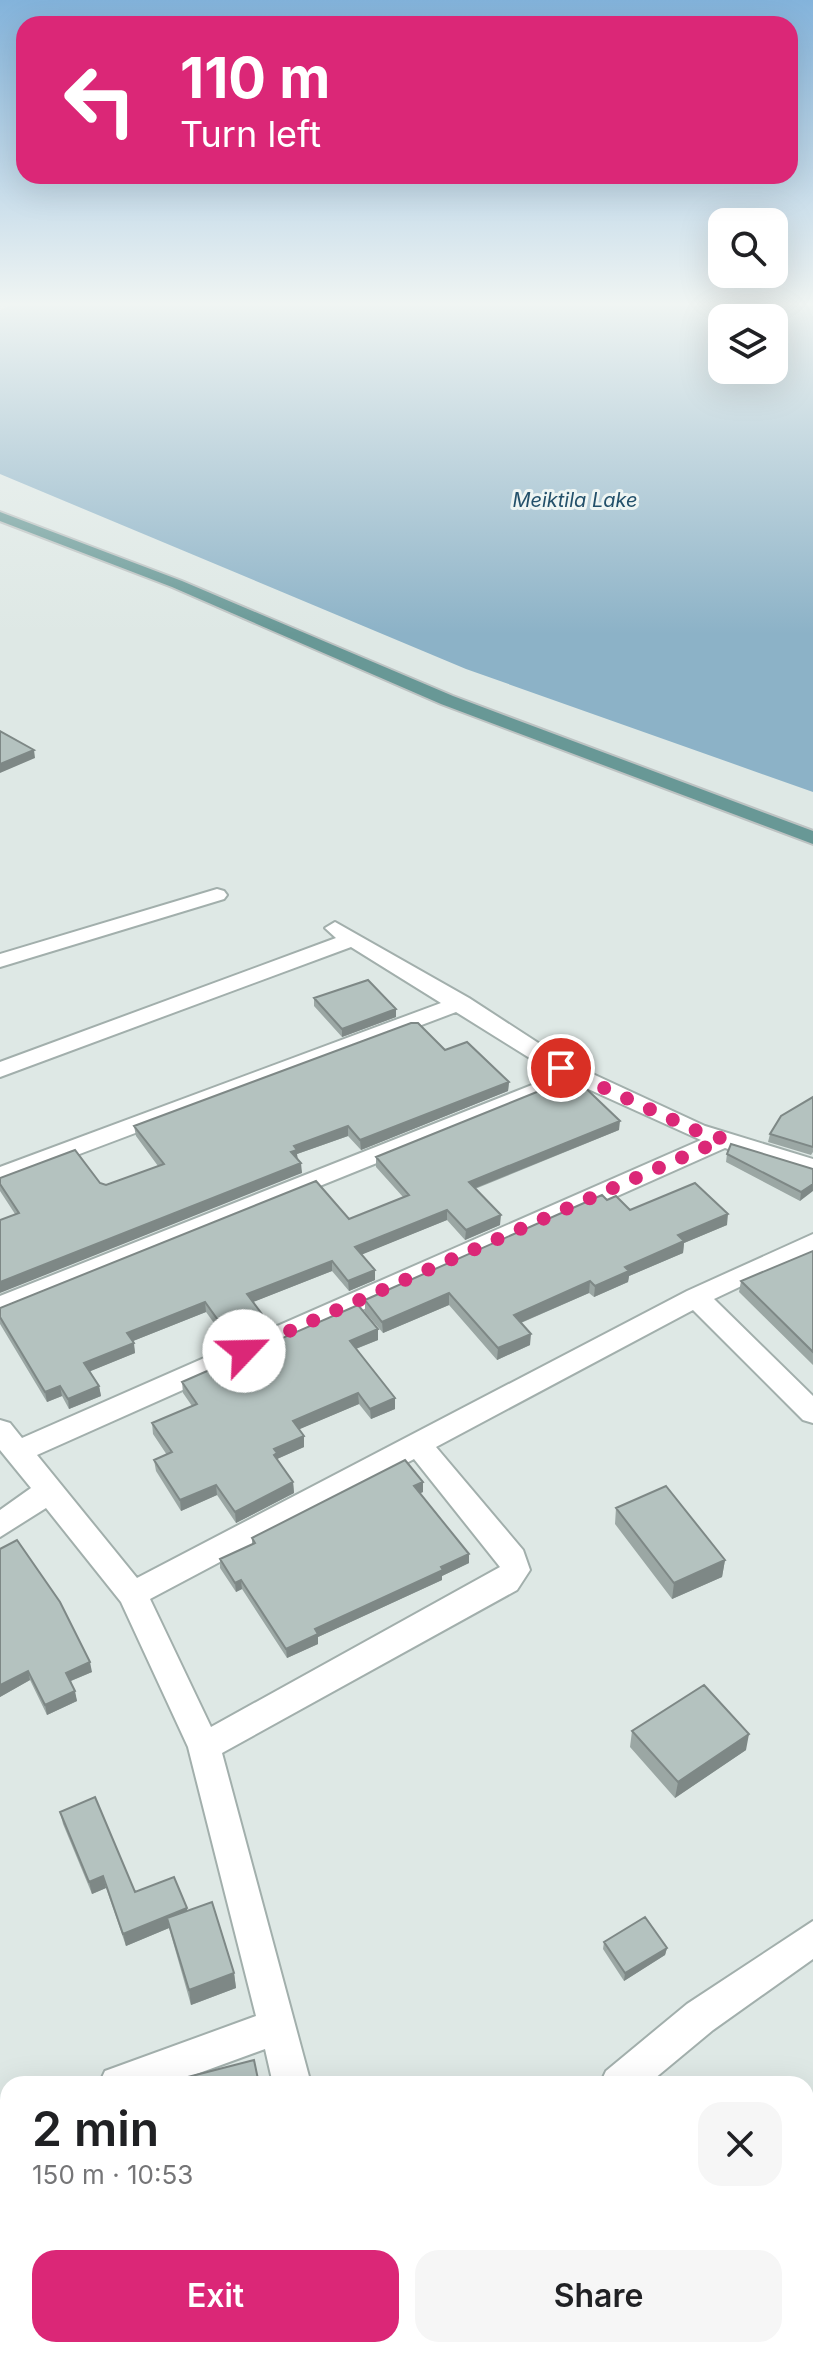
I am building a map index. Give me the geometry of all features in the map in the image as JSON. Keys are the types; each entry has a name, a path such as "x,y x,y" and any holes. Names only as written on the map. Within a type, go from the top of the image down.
{"main road":[{"path":"0,516 177,584 447,700 813,838"}],"street":[{"path":"0,961 217,895"},
{"path":"0,1070 343,934 576,1075 697,1131 813,1167"},
{"path":"0,1176 461,1003"},
{"path":"0,1306 576,1075"},
{"path":"290,2076 204,1747 133,1594 9,1440 724,1139"},
{"path":"133,1594 696,1297 813,1242"},
{"path":"696,1297 813,1413"},
{"path":"204,1747 506,1581 515,1570 513,1558 418,1444"},
{"path":"0,1525 50,1490"},
{"path":"629,2076 700,2017 813,1938"},
{"path":"140,2076 275,2027"}],"water":[{"name":"Meiktila Lake","path":"0,414 813,414 813,792 466,669 0,474"}],"building":[{"path":"0,731 34,750 0,764"},
{"path":"368,980 396,1009 342,1029 314,998"},
{"path":"418,1023 445,1050 467,1042 509,1082 360,1140 348,1126 294,1146 297,1150 291,1152 301,1163 0,1282 0,1220 19,1213 0,1184 0,1178 75,1150 100,1183 106,1185 164,1164 134,1126"},
{"path":"574,1077 620,1121 469,1182 501,1215 466,1230 447,1210 355,1247 375,1270 348,1281 332,1261 247,1294 265,1318 228,1334 205,1302 127,1333 134,1343 84,1363 99,1386 68,1399 60,1386 45,1392 0,1317 0,1308 316,1181 349,1219 409,1195 376,1157"},
{"path":"813,1097 813,1147 770,1134 781,1116"},
{"path":"731,1144 813,1169 813,1184 801,1192 727,1154"},
{"path":"695,1183 728,1214 678,1235 684,1241 625,1267 629,1271 595,1286 590,1281 514,1315 531,1334 498,1348 449,1293 382,1322 365,1300 602,1195 607,1200 616,1196 630,1210"},
{"path":"813,1251 813,1352 741,1281"},
{"path":"358,1305 378,1329 350,1341 395,1398 370,1409 358,1393 293,1421 304,1436 274,1449 277,1453 274,1455 293,1482 235,1512 216,1485 180,1500 154,1460 172,1452 152,1423 197,1404 182,1382"},
{"path":"405,1460 423,1482 414,1486 469,1554 441,1567 443,1570 315,1629 318,1634 286,1649 241,1580 235,1583 220,1559 255,1543 252,1538"},
{"path":"666,1486 725,1560 674,1583 616,1508"},
{"path":"17,1540 60,1602 90,1662 66,1673 75,1691 45,1705 28,1671 0,1685 0,1549"},
{"path":"704,1685 749,1734 678,1782 632,1731"},
{"path":"95,1797 135,1892 174,1877 187,1908 123,1934 103,1876 89,1882 60,1812"},
{"path":"212,1902 234,1973 189,1990 167,1918"},
{"path":"645,1917 667,1948 625,1973 604,1942"},
{"path":"254,2060 257,2076 192,2076"}],"route":[{"path":"244,1351 724,1139 697,1131 561,1068"}]}
